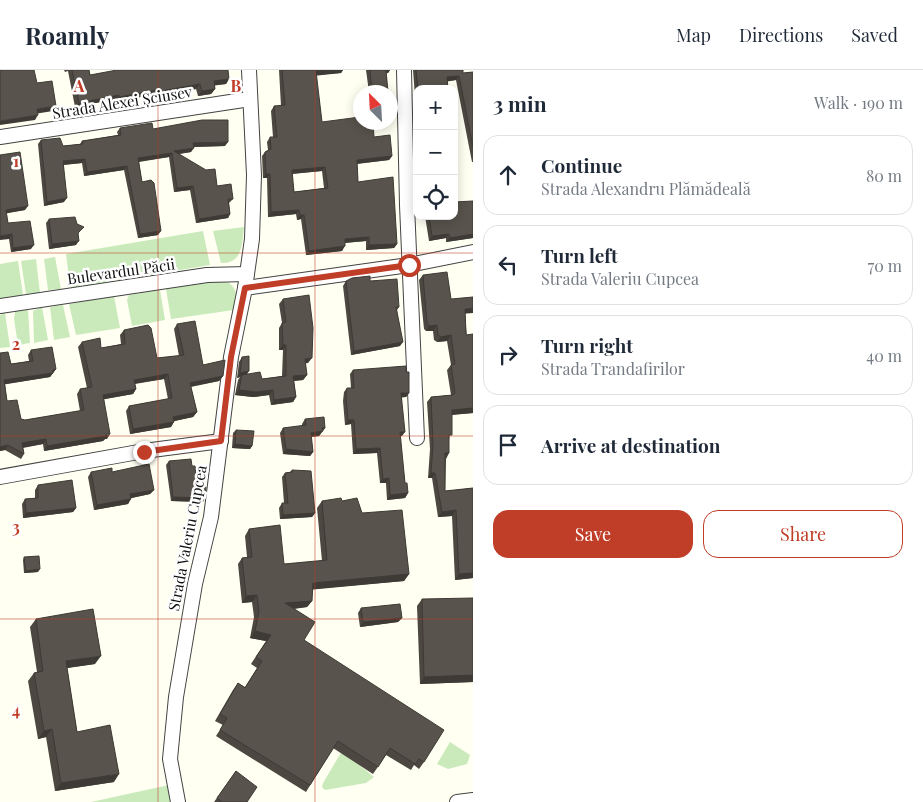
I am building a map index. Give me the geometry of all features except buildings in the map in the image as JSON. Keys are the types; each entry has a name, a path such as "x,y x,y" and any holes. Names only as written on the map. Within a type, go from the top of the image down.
{"street":[{"name":"Strada Valeriu Cupcea","path":"178,802 170,759 171,742 193,593 211,517 231,357 245,288 252,239 254,175 249,70"},
{"path":"404,70 409,265 417,438"},
{"name":"Strada Alexei Șciusev","path":"0,137 250,99"},
{"path":"245,288 409,265 473,252"},
{"name":"Bulevardul Păcii","path":"0,306 207,275 247,274"},
{"path":"0,477 144,452 221,441"},
{"path":"457,802 473,800"}],"green space":[{"path":"244,227 242,246 237,256 234,260 221,263 213,231"},
{"path":"203,231 210,265 71,288 70,286 66,254"},
{"path":"55,257 61,289 48,290 44,259"},
{"path":"36,259 40,293 26,294 21,261"},
{"path":"18,261 23,295 0,299 0,264"},
{"path":"223,280 228,282 236,292 234,310 171,319 166,289"},
{"path":"160,290 165,320 132,326 127,300 129,295"},
{"path":"114,296 120,328 76,335 69,304"},
{"path":"63,305 70,337 54,340 50,307"},
{"path":"42,307 48,340 34,343 33,311"},
{"path":"28,310 30,343 18,345 14,319 15,311"},
{"path":"5,313 10,347 0,348 0,315"},
{"path":"450,742 470,755 467,764 448,769 437,764"},
{"path":"342,751 374,777 366,783 325,790 322,787 323,783"},
{"path":"169,785 174,802 91,802"}],"route":[{"path":"144,452 221,441 231,357 245,288 409,265"}]}
